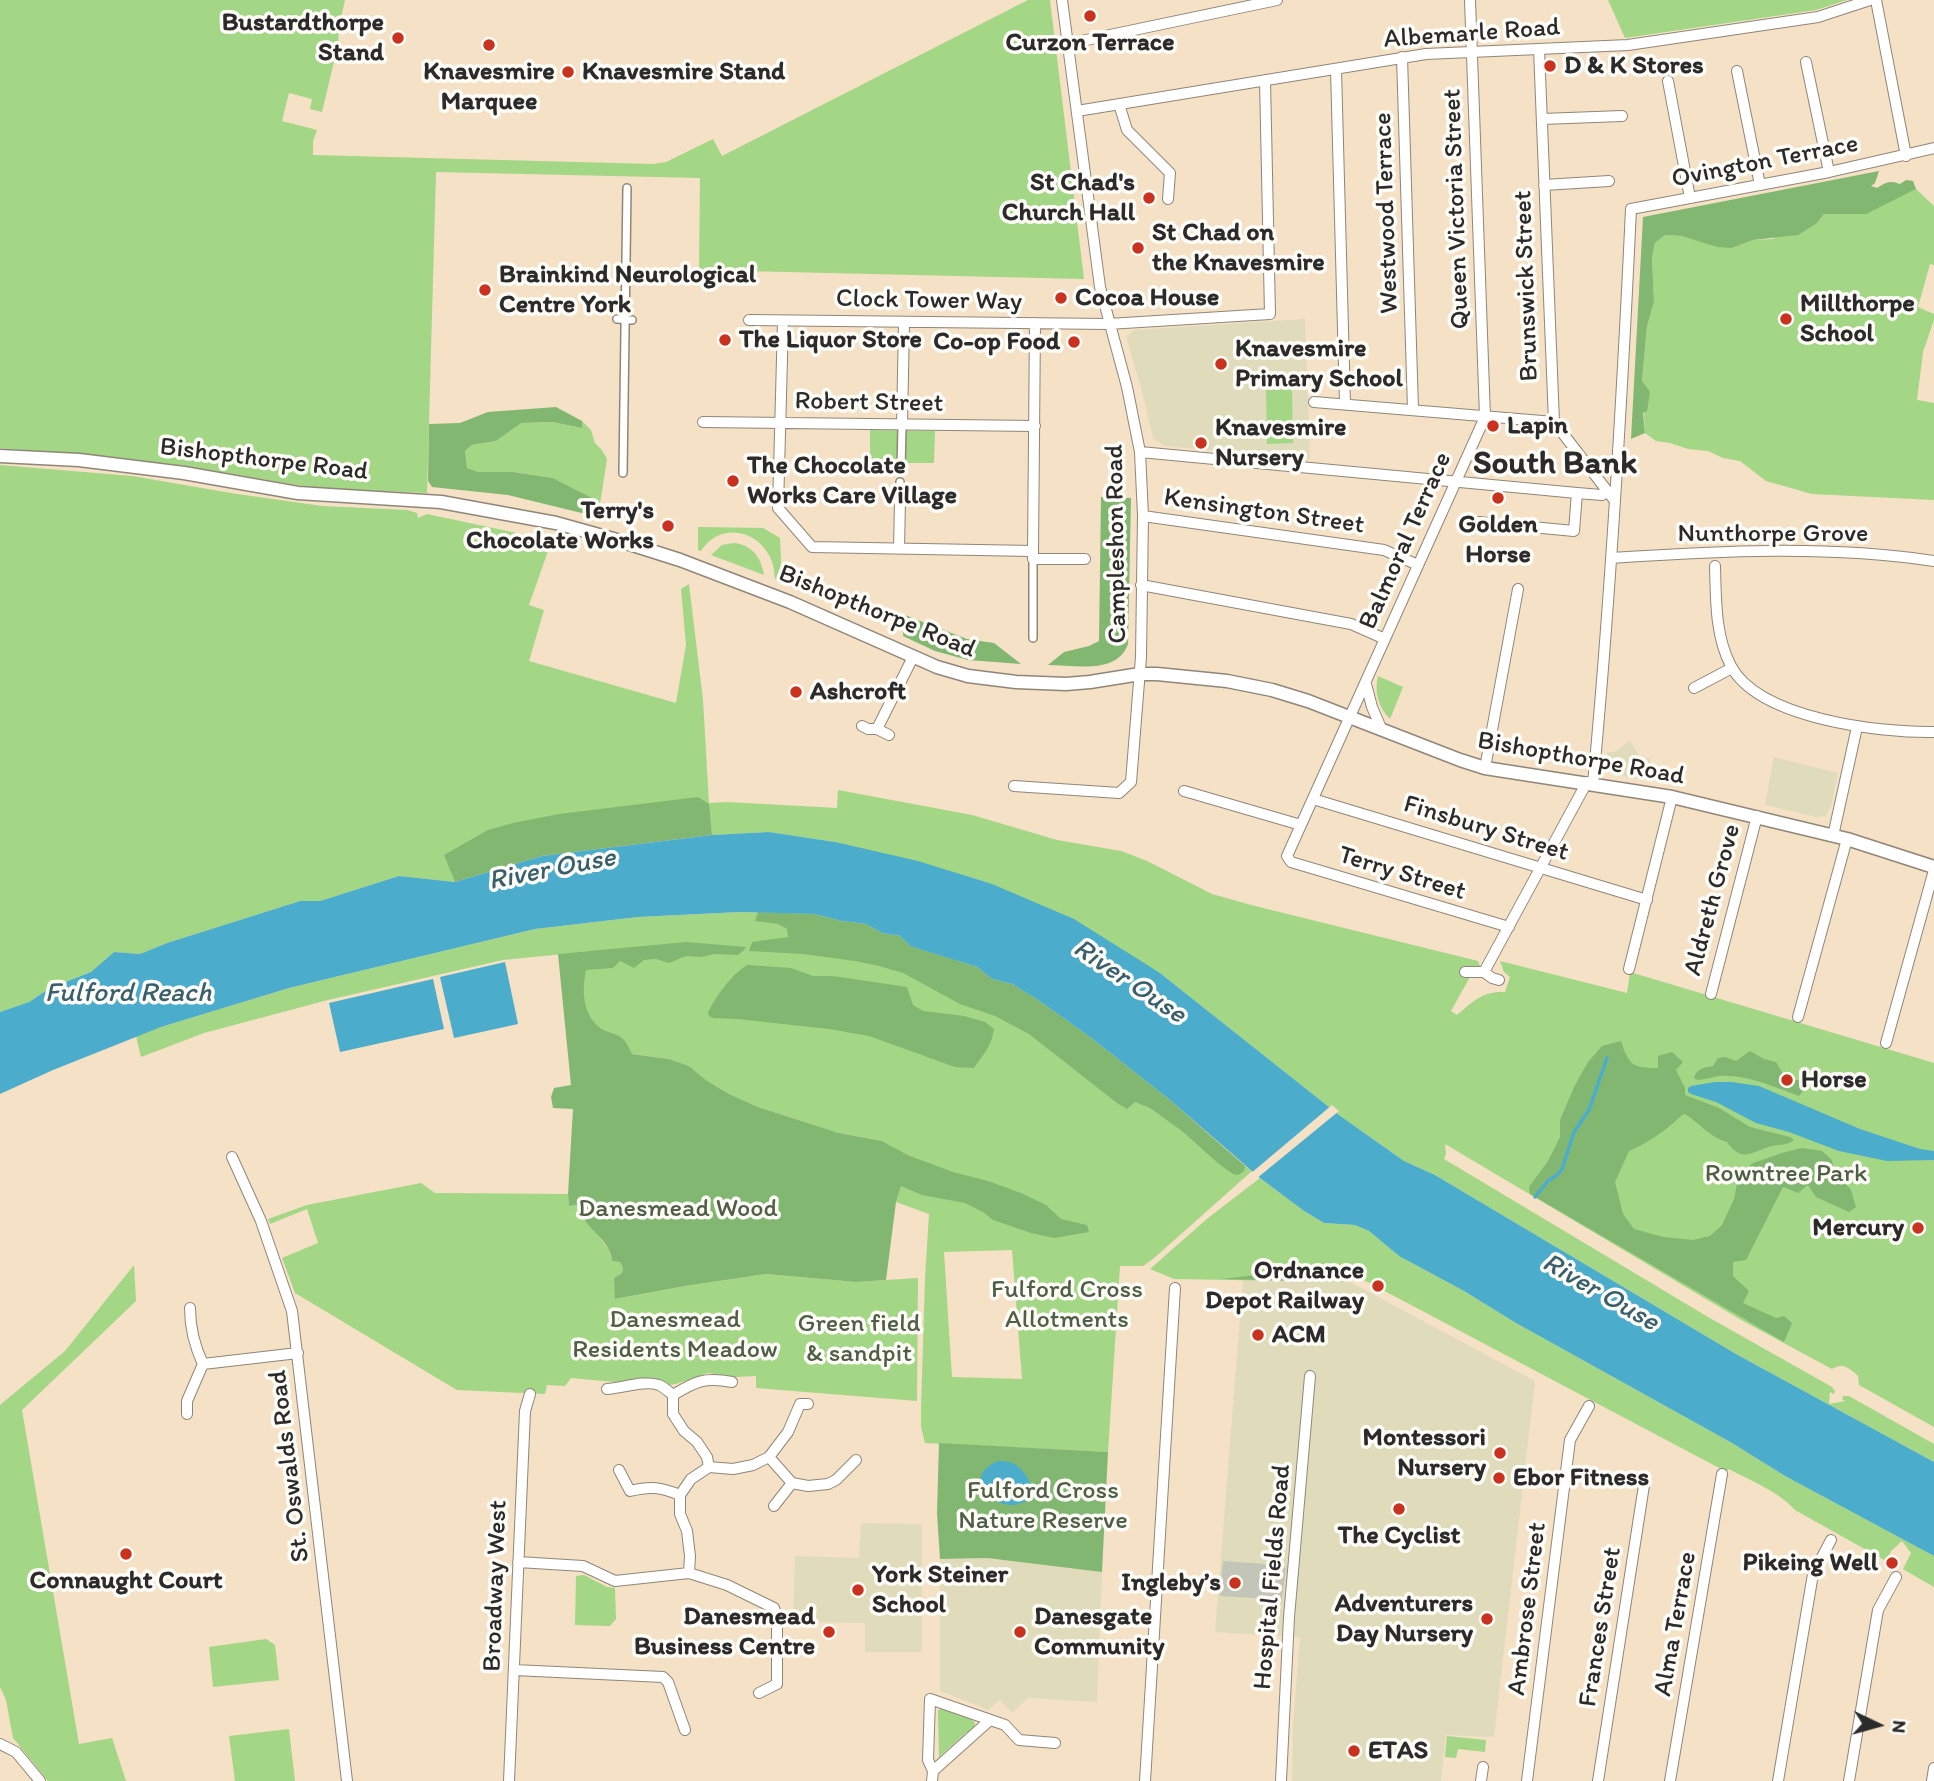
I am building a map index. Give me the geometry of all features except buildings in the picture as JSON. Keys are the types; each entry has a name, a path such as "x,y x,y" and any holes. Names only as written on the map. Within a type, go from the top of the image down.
{"street":[{"name":"Campleshon Road","path":"1014,786 1119,793 1131,782 1140,674 1143,516 1140,452 1100,287 1062,0"},
{"path":"1067,44 1277,0"},
{"name":"Queen Victoria Street","path":"1470,0 1485,417"},
{"name":"Albemarle Road","path":"1077,111 1426,54 1628,45 1818,18 1870,0"},
{"path":"1876,0 1906,156"},
{"name":"Brunswick Street","path":"1539,49 1554,422"},
{"name":"Westwood Terrace","path":"1402,57 1413,410"},
{"path":"1806,62 1829,172"},
{"path":"1336,69 1345,404"},
{"path":"1737,71 1760,186"},
{"name":"Clock Tower Way","path":"750,320 1108,324 1270,314 1265,80"},
{"path":"1668,81 1690,198"},
{"path":"1119,104 1127,130 1170,173 1168,199"},
{"path":"1542,119 1622,116"},
{"name":"Ovington Terrace","path":"1615,501 1631,209 1760,186 1934,148"},
{"path":"1544,185 1609,181"},
{"path":"623,473 627,188"},
{"path":"783,321 778,508 812,547 1085,559"},
{"path":"901,471 904,322"},
{"path":"1033,638 1035,323"},
{"path":"1314,402 1554,422 1615,501 1602,683 1590,783 1484,972"},
{"name":"Balmoral Terrace","path":"1287,856 1485,417"},
{"name":"Robert Street","path":"703,422 1035,426"},
{"path":"1140,452 1577,493 1602,495 1608,491"},
{"name":"Bishopthorpe Road","path":"0,456 79,460 171,471 298,493 441,502 556,523 687,563 790,602 937,667 968,676 1016,682 1079,683 1157,674 1195,677 1272,690 1485,768 1672,797 1847,839 1934,868"},
{"path":"899,549 900,482"},
{"path":"1479,522 1574,531 1577,493"},
{"name":"Kensington Street","path":"1143,516 1384,550 1418,565"},
{"name":"Nunthorpe Grove","path":"1611,558 1714,551 1827,551 1934,561"},
{"path":"1715,566 1716,614 1722,641 1732,668 1743,681 1771,701 1788,709 1857,727 1934,732"},
{"path":"1141,585 1351,624 1385,639"},
{"path":"1485,768 1518,589"},
{"path":"877,729 913,657"},
{"path":"1694,688 1732,668"},
{"path":"1366,684 1381,729"},
{"path":"862,726 889,735"},
{"path":"1833,836 1857,727"},
{"path":"1184,791 1301,825"},
{"path":"1629,970 1672,797"},
{"name":"Finsbury Street","path":"1313,799 1647,900"},
{"name":"Aldreth Grove","path":"1711,994 1757,816"},
{"path":"1798,1017 1847,839"},
{"name":"Terry Street","path":"1287,856 1291,862 1508,927"},
{"path":"1886,1043 1934,868"},
{"path":"1465,972 1484,972 1499,980"},
{"name":"St. Oswalds Road","path":"232,1157 261,1221 292,1311 347,1781"},
{"path":"1145,1781 1175,1288"},
{"path":"187,1414 187,1401 203,1364 197,1352 190,1308"},
{"path":"203,1364 298,1353"},
{"name":"Hospital Fields Road","path":"1281,1781 1289,1616 1310,1376"},
{"path":"673,1395 704,1379 732,1382"},
{"path":"607,1389 636,1384 659,1385 673,1395"},
{"name":"Broadway West","path":"509,1781 525,1411 530,1394"},
{"path":"673,1395 673,1415 684,1431 697,1442 707,1457 709,1467"},
{"path":"689,1573 690,1556 687,1531 680,1514 680,1495 691,1479 709,1467 733,1469 753,1465 769,1457 788,1432 800,1404 808,1404"},
{"name":"Ambrose Street","path":"1527,1781 1570,1440 1589,1406"},
{"path":"769,1457 792,1483 808,1486 828,1484 836,1480 856,1460"},
{"path":"619,1470 628,1494 645,1488 661,1488 680,1495"},
{"name":"Alma Terrace","path":"1670,1781 1722,1474"},
{"name":"Frances Street","path":"1598,1781 1645,1479"},
{"path":"774,1506 792,1483"},
{"path":"1778,1781 1813,1574 1831,1540"},
{"path":"518,1562 583,1566 615,1581 689,1573 726,1585 774,1608 777,1617 777,1684 759,1693"},
{"path":"1849,1781 1878,1611 1896,1577"},
{"path":"514,1670 663,1677 668,1682 685,1730"},
{"path":"932,1776 929,1760 930,1699 1005,1725 1019,1740 1055,1743"},
{"path":"932,1776 990,1720"},
{"path":"0,1744 16,1752 40,1781"},
{"path":"1481,1781 1483,1766"},
{"path":"1932,1781 1934,1768"}],"shaded area":[{"name":"Knavesmire Primary School","path":"1305,319 1310,459 1165,446 1153,438 1126,337 1134,330"},
{"path":"1630,741 1640,757 1651,759 1646,780 1612,774 1606,766 1607,752 1614,752"},
{"path":"1774,757 1838,773 1831,806 1825,816 1816,817 1765,805"},
{"path":"1243,1280 1350,1282 1535,1381 1494,1737 1446,1735 1441,1781 1292,1781 1293,1725 1300,1637 1215,1632"},
{"name":"York Steiner School","path":"861,1523 922,1524 922,1652 865,1652 865,1623 793,1622 795,1556 859,1558"},
{"name":"Danesgate Community","path":"987,1558 1102,1572 1097,1702 1028,1698 1012,1713 1000,1700 987,1711 940,1691 940,1559"},
{"path":"1223,1561 1281,1565 1286,1568 1282,1600 1220,1596"}],"green space":[{"path":"0,0 345,0 338,45 322,112 310,109 312,99 289,93 282,121 317,130 313,141 313,155 653,164 666,162 713,139 722,156 1028,0 1050,0 1084,279 699,270 700,178 436,172 427,493 314,488 186,466 0,448"},
{"path":"1608,0 1847,0 1816,10 1625,38"},
{"path":"1879,171 1875,183 1871,186 1877,188 1888,182 1900,184 1906,180 1913,181 1916,189 1866,214 1824,214 1817,223 1798,235 1753,240 1732,248 1717,247 1682,236 1665,235 1655,243 1652,258 1654,302 1647,326 1642,381 1650,392 1647,411 1643,413 1645,433 1631,439 1643,217"},
{"name":"Millthorpe School","path":"1916,189 1934,206 1934,265 1930,264 1918,307 1934,314 1934,320 1923,352 1917,400 1934,403 1934,500 1812,494 1766,481 1740,461 1723,458 1708,451 1656,441 1645,433 1642,381 1647,326 1654,302 1652,258 1655,243 1665,235 1682,236 1732,248 1753,240 1772,239 1817,223 1824,214 1866,213"},
{"path":"1292,389 1293,443 1267,444 1266,390"},
{"path":"556,407 582,421 582,428 552,422 521,423 496,441 472,445 465,451 467,468 478,472 513,472 553,478 598,501 598,517 508,495 432,487 428,481 429,424 460,423 488,412"},
{"path":"582,421 591,430 595,443 607,459 598,517 598,501 553,478 513,472 478,472 467,468 465,451 472,445 496,441 520,423 552,422 582,428"},
{"path":"870,430 935,431 934,463 870,463"},
{"name":"Rowntree Park","path":"0,465 132,476 322,506 407,510 417,513 418,518 427,514 545,539 548,551 529,605 544,610 529,661 676,703 686,645 681,589 689,584 703,700 709,803 837,808 838,790 972,815 1057,840 1121,851 1212,894 1478,961 1480,966 1475,968 1451,1011 1457,1015 1484,995 1505,992 1510,977 1504,972 1500,961 1627,993 1630,972 1934,1063 1934,1427 1859,1385 1858,1376 1849,1368 1839,1366 1832,1369 1743,1321 1445,1144 1444,1159 1708,1317 1832,1387 1835,1391 1834,1394 1830,1392 1829,1404 1845,1401 1843,1396 1849,1396 1934,1444 1934,1462 1736,1354 1435,1175 1404,1161 1339,1115 1160,973 835,842 769,832 712,835 708,804 445,855 455,882 399,876 320,901 300,901 140,954 114,952 91,972 50,988 29,1002 0,1012"},
{"path":"1101,497 1131,498 1128,644 1123,654 1105,664 1082,667 1048,665 1064,652 1099,641"},
{"path":"698,527 763,528 780,538 782,582 775,579 771,560 764,547 756,540 746,535 727,533 708,542 701,551 698,550"},
{"path":"734,543 746,546 755,553 764,575 711,555 722,545"},
{"path":"905,615 967,639 994,643 1021,664 968,660 935,651 903,636"},
{"path":"1378,676 1403,687 1390,719 1378,699"},
{"path":"698,797 709,804 712,835 542,856 455,882 444,855 488,830 513,823 559,814"},
{"name":"Fulford Cross Allotments","path":"740,912 814,914 957,960 1252,1171 1153,1259 1143,1266 1120,1266 1108,1452 925,1443 921,1427 921,1409 929,1214 896,1202 910,1156 882,1141 839,1133 758,1107 729,1094 689,1066 669,1059 632,1054 595,1031 582,1002 582,972 593,951 503,960 328,1000 204,1033 141,1057 136,1036 289,988 535,929 638,917","holes":["1012,1250 1022,1379 952,1377 944,1252"]},
{"path":"758,912 814,914 866,924 882,933 900,936 910,946 977,967 992,979 1012,984 1090,1037 1170,1100 1245,1166 1244,1171 1238,1175 1233,1174 1150,1108 1135,1102 1127,1109 1117,1103 1029,1034 995,1016 960,1004 903,973 855,961 749,951 752,942 788,937 787,929 778,924 755,921"},
{"name":"Danesmead Wood","path":"686,942 746,947 738,955 686,956 669,963 656,959 644,960 634,968 620,961 613,968 586,970 584,993 589,1015 601,1029 621,1038 632,1054 669,1059 689,1066 729,1094 758,1107 839,1133 882,1141 910,1156 1021,1193 1046,1205 1061,1219 1087,1225 1089,1232 1054,1238 1031,1233 993,1220 965,1203 922,1195 901,1186 896,1202 886,1280 856,1282 766,1274 615,1299 614,1278 622,1273 623,1268 620,1262 612,1261 605,1244 583,1218 579,1205 569,1206 573,1109 553,1108 551,1097 554,1088 571,1085 558,954"},
{"path":"747,965 791,968 813,976 833,976 907,987 913,1005 923,1011 964,1016 985,1022 994,1029 993,1036 974,1068 955,1067 869,1036 709,1016 708,1012 725,986"},
{"name":"Rowntree Park","path":"1621,1041 1629,1060 1637,1066 1658,1068 1658,1056 1672,1052 1683,1062 1676,1070 1685,1088 1685,1095 1719,1108 1750,1127 1794,1140 1753,1153 1738,1153 1727,1142 1683,1115 1657,1135 1629,1151 1615,1182 1623,1214 1634,1229 1663,1237 1693,1240 1710,1236 1722,1225 1734,1199 1739,1174 1753,1163 1802,1148 1822,1151 1832,1160 1834,1170 1851,1190 1856,1207 1849,1212 1816,1197 1808,1185 1798,1193 1783,1187 1746,1260 1733,1262 1733,1276 1749,1291 1743,1303 1776,1318 1784,1316 1792,1323 1784,1342 1530,1194 1529,1187 1548,1161 1560,1137 1560,1120 1588,1062 1602,1046"},
{"path":"1750,1051 1776,1062 1782,1072 1782,1081 1788,1083 1801,1080 1806,1088 1799,1096 1740,1077 1694,1078 1699,1070 1713,1066 1718,1058 1725,1057 1736,1061"},
{"path":"1260,1178 1324,1223 1355,1225 1369,1231 1399,1256 1732,1443 1785,1476 1934,1556 1934,1587 1903,1569 1911,1553 1902,1541 1891,1551 1886,1561 1795,1510 1764,1487 1729,1469 1726,1472 1360,1278 1354,1276 1350,1282 1174,1279 1150,1269 1208,1218"},
{"path":"421,1183 435,1193 568,1194 569,1206 580,1205 580,1212 609,1250 612,1261 620,1262 623,1268 622,1273 614,1278 616,1299 766,1274 856,1282 918,1278 917,1401 756,1388 756,1376 735,1377 708,1373 668,1385 660,1380 642,1379 626,1383 571,1378 565,1386 547,1385 545,1394 457,1390 295,1293 282,1258 318,1243 307,1209 270,1224 268,1219 307,1205"},
{"path":"134,1265 136,1301 22,1410 79,1744 112,1738 126,1781 48,1781 13,1738 6,1700 0,1687 0,1405 65,1351"},
{"path":"1293,1271 1304,1273 1307,1281 1221,1279"},
{"name":"Fulford Cross Nature Reserve","path":"939,1443 1108,1452 1102,1572 987,1558 940,1559 937,1513"},
{"path":"584,1575 607,1587 615,1588 616,1619 610,1626 575,1625 576,1576"},
{"path":"266,1639 275,1645 279,1680 213,1687 209,1647"},
{"path":"938,1711 959,1712 975,1723 970,1733 967,1732 941,1755 939,1760"},
{"path":"289,1729 295,1781 235,1781 229,1736"},
{"path":"1447,1736 1486,1740 1485,1752 1458,1749 1456,1758 1445,1757"}],"water":[{"path":"769,832 835,842 918,861 992,884 1074,919 1160,973 1339,1115 1404,1161 1435,1175 1736,1354 1934,1462 1934,1556 1785,1476 1732,1443 1399,1256 1369,1231 1355,1225 1324,1223 1260,1178 1170,1100 1035,998 1012,984 992,979 977,967 910,946 900,936 882,933 866,924 814,914 740,912 638,917 535,929 289,988 161,1027 0,1094 0,1012 29,1002 50,988 91,972 114,952 140,954 300,901 320,901 399,876 455,882 542,856 712,835"},
{"path":"505,962 518,1024 454,1038 440,977"},
{"path":"433,979 444,1029 340,1052 329,1003"},
{"path":"1715,1082 1759,1086 1860,1129 1934,1151 1934,1160 1887,1161 1839,1151 1756,1123 1716,1102 1688,1092 1691,1086"},
{"path":"998,1461 1012,1463 1026,1475 1031,1486 1027,1500 1017,1505 996,1501 982,1486 981,1477 986,1469"}],"pier":[{"path":"1332,1105 1339,1111 1256,1179 1250,1174"}],"waterway":[{"path":"1535,1197 1562,1169 1574,1132 1589,1110 1607,1058"}],"place":[{"name":"Curzon Terrace","path":"1090,16"},
{"name":"Bustardthorpe Stand","path":"398,38"},
{"name":"Knavesmire Marquee","path":"489,45"},
{"name":"D & K Stores","path":"1550,66"},
{"name":"Knavesmire Stand","path":"568,72"},
{"name":"St Chad's Church Hall","path":"1149,198"},
{"name":"St Chad on the Knavesmire","path":"1138,248"},
{"name":"Brainkind Neurological Centre York","path":"485,290"},
{"name":"Cocoa House","path":"1061,298"},
{"name":"Millthorpe School","path":"1786,319"},
{"name":"The Liquor Store","path":"725,340"},
{"name":"Co-op Food","path":"1074,342"},
{"name":"Knavesmire Primary School","path":"1221,364"},
{"name":"Lapin","path":"1493,426"},
{"name":"Knavesmire Nursery","path":"1201,443"},
{"name":"The Chocolate Works Care Village","path":"733,481"},
{"name":"Golden Horse","path":"1498,498"},
{"name":"Terry's Chocolate Works","path":"668,526"},
{"name":"Ashcroft","path":"796,692"},
{"name":"Horse","path":"1787,1080"},
{"name":"Mercury","path":"1918,1228"},
{"name":"Ordnance Depot Railway","path":"1378,1286"},
{"name":"ACM","path":"1258,1335"},
{"name":"Montessori Nursery","path":"1500,1453"},
{"name":"Ebor Fitness","path":"1499,1478"},
{"name":"The Cyclist","path":"1399,1509"},
{"name":"Connaught Court","path":"126,1554"},
{"name":"Pikeing Well","path":"1892,1563"},
{"name":"Ingleby’s","path":"1235,1583"},
{"name":"York Steiner School","path":"858,1590"},
{"name":"Adventurers Day Nursery","path":"1487,1619"},
{"name":"Danesmead Business Centre","path":"829,1632"},
{"name":"Danesgate Community","path":"1020,1632"},
{"name":"ETAS","path":"1354,1751"}],"district":[{"name":"South Bank","path":"1555,465"}],"water label":[{"name":"River Ouse","path":"552,870"},
{"name":"River Ouse","path":"1129,982"},
{"name":"Fulford Reach","path":"128,994"},
{"name":"River Ouse","path":"1600,1293"}],"park label":[{"name":"Danesmead Residents Meadow","path":"675,1335"},
{"name":"Green field & sandpit","path":"859,1339"}]}
